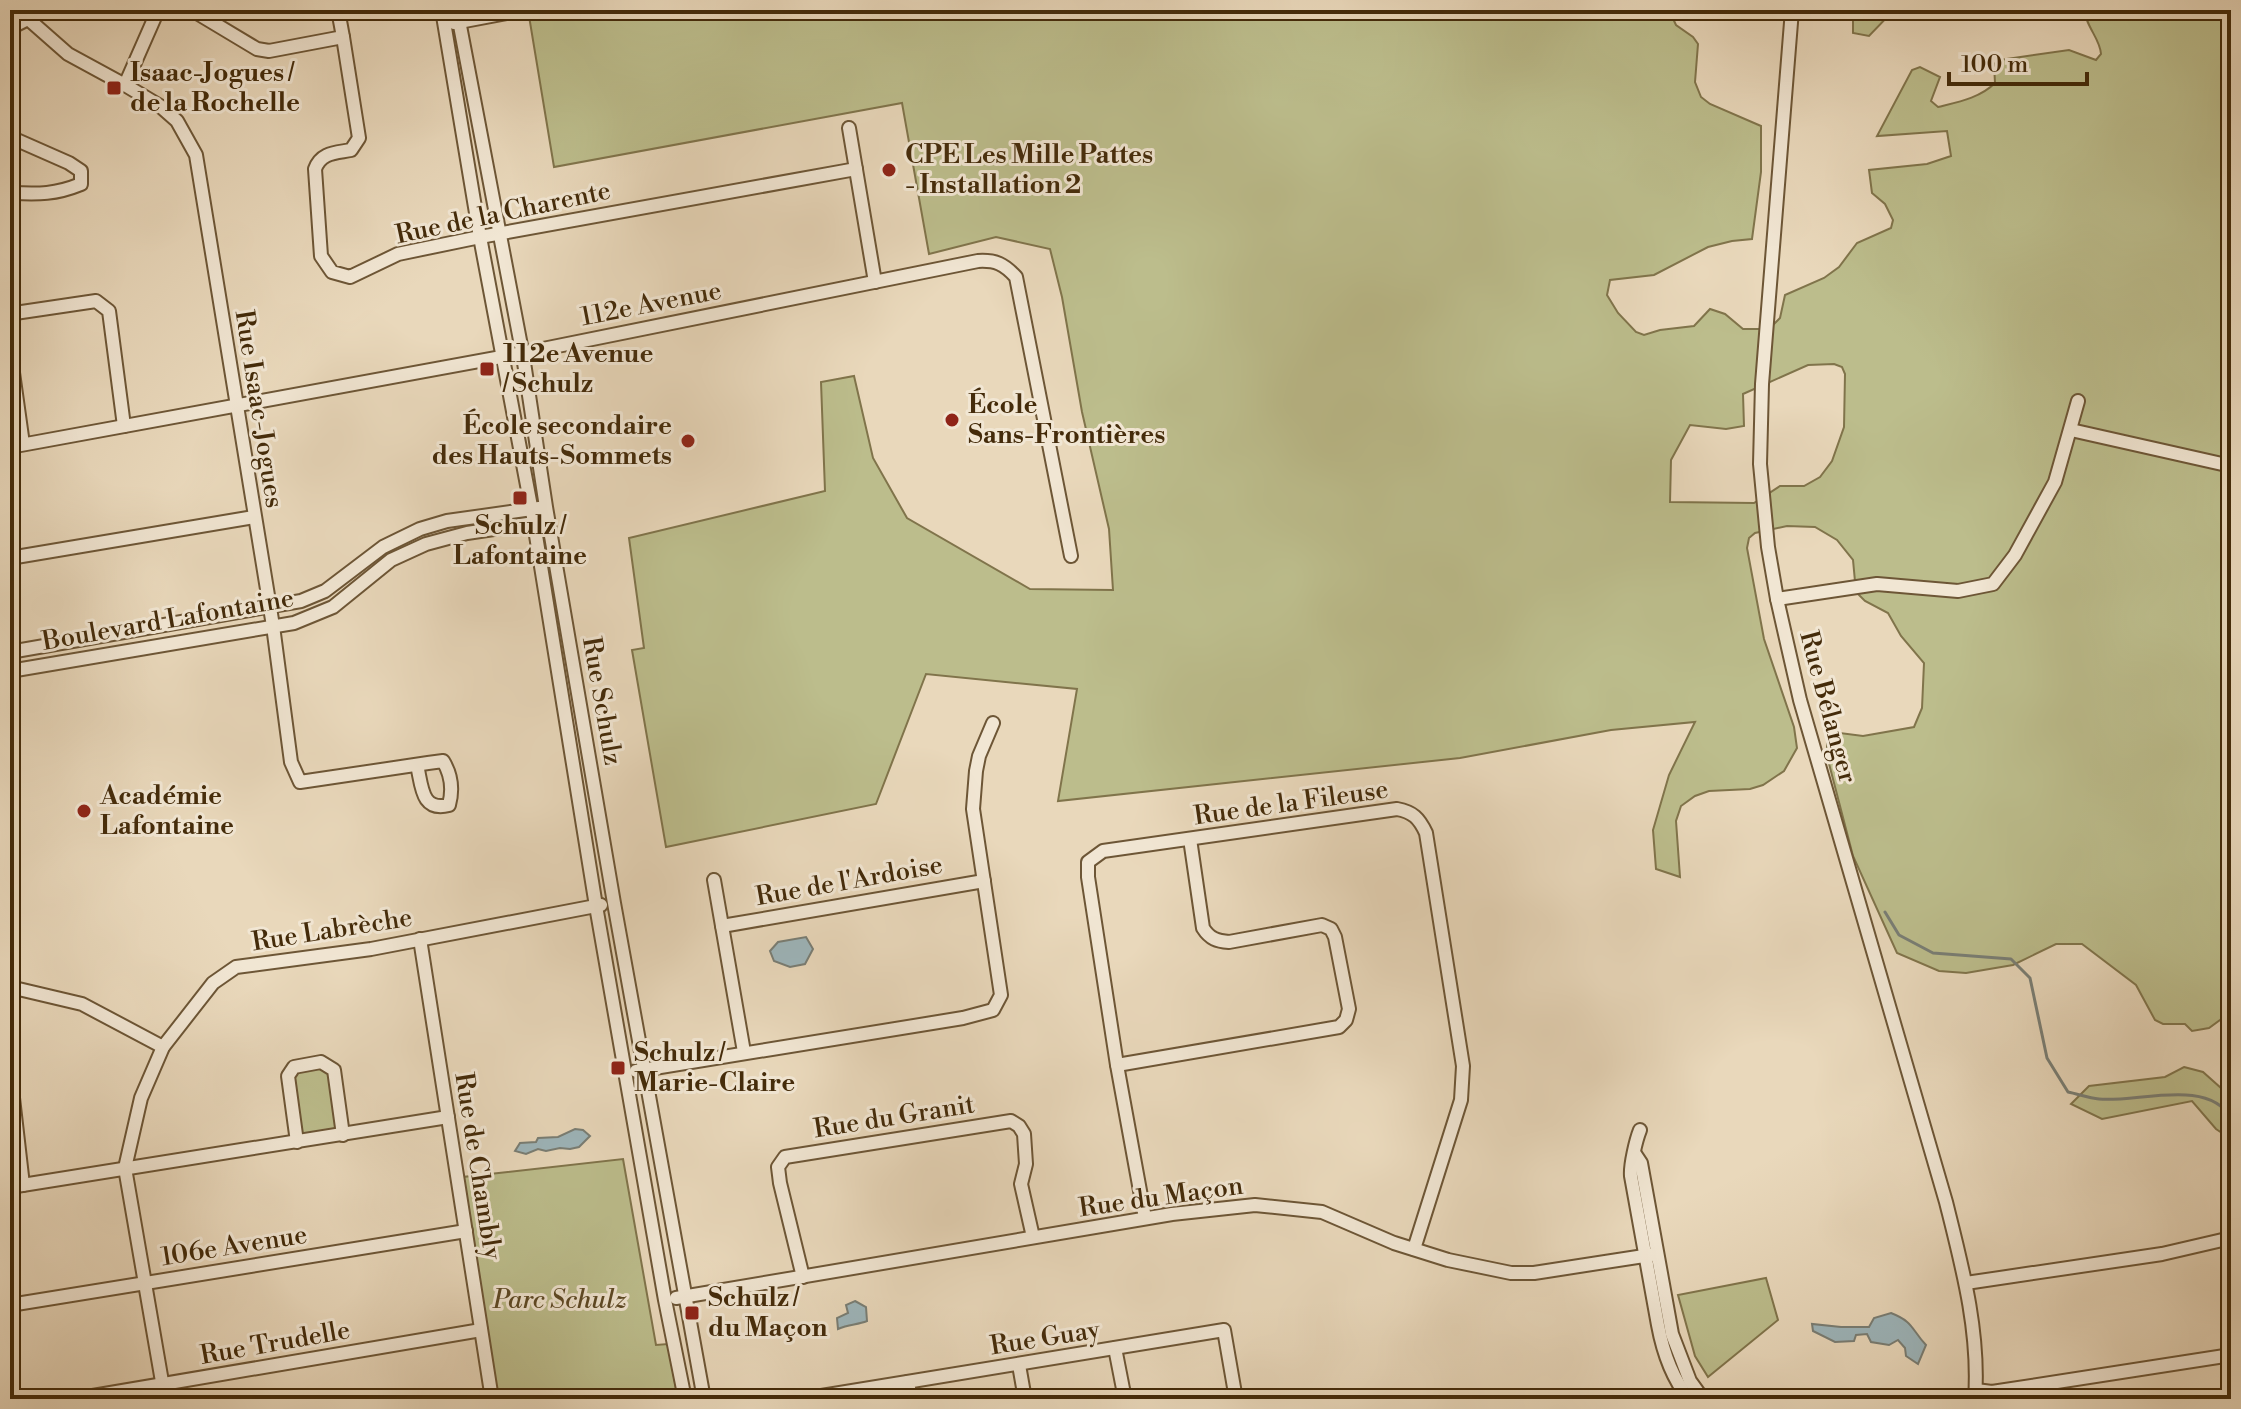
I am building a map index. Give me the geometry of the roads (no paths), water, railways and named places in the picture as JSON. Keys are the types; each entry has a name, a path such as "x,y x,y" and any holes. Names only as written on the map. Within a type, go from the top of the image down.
{"street":[{"path":"125,85 158,10"},
{"path":"192,10 257,49 269,51 343,37 338,10"},
{"name":"Rue Schulz","path":"442,10 480,237 532,510 647,1200 685,1399"},
{"name":"Rue Bélanger","path":"1792,10 1762,384 1760,464 1768,547 1800,700 1946,1202 1966,1283 1975,1354 1975,1395"},
{"path":"445,25 458,16 517,11"},
{"path":"10,28 23,14"},
{"name":"Rue Isaac-Jogues","path":"23,14 68,54 160,106 177,121 196,155 273,626 291,762 300,782 417,765"},
{"name":"Rue Schulz","path":"458,16 523,353 546,507 614,903 704,1399"},
{"name":"Rue de la Charente","path":"343,37 359,138 351,150 326,155 318,160 315,169 321,256 332,272 350,277 398,254 856,169"},
{"path":"849,128 875,282"},
{"path":"10,137 81,171 81,184 62,191 10,193"},
{"name":"112e Avenue","path":"17,446 523,353 993,260 1006,266 1016,277 1071,556"},
{"path":"10,322 15,313 96,301 109,311 124,426"},
{"path":"10,351 17,446"},
{"path":"1777,599 1877,584 1958,591 1993,584 2015,555 2055,482 2078,401"},
{"path":"517,430 535,428"},
{"path":"2071,430 2231,466"},
{"name":"Boulevard Lafontaine","path":"10,652 301,601 325,591 383,547 420,529 447,521 546,507"},
{"path":"10,558 254,517"},
{"name":"Boulevard Lafontaine","path":"10,671 294,623 333,607 391,560 426,544 467,533 549,521"},
{"path":"625,1073 963,1018 993,1010 1001,995 973,809 979,756 993,723"},
{"name":"Rue de la Fileuse","path":"1145,1218 1117,1065 1088,862 1103,851 1397,809 1409,811 1419,819 1426,833 1463,1066 1461,1100 1414,1249"},
{"path":"1117,1065 1339,1027 1346,1020 1349,1009 1331,929 1322,925 1229,942 1217,941 1208,935 1203,928 1190,839"},
{"path":"714,880 744,1052"},
{"name":"Rue de l'Ardoise","path":"722,926 984,881"},
{"name":"Rue Labrèche","path":"165,1399 125,1168 141,1098 163,1047 213,983 236,967 371,949 614,903"},
{"name":"Rue de Chambly","path":"420,939 492,1399"},
{"path":"10,987 82,1004 163,1047"},
{"path":"297,1142 288,1076 294,1067 321,1062 334,1070 343,1135"},
{"path":"10,1096 13,1098 16,1186 448,1117"},
{"name":"Rue du Granit","path":"803,1277 780,1183 778,1167 785,1157 1011,1121 1024,1134 1026,1164 1021,1184 1033,1237"},
{"path":"1640,1130 1630,1166 1631,1176 1672,1334 1690,1381 1703,1399"},
{"path":"647,1200 666,1197"},
{"name":"Rue du Maçon","path":"665,1300 1145,1218 1255,1205 1322,1212 1448,1260 1511,1273 1534,1273 1651,1255"},
{"name":"106e Avenue","path":"10,1305 466,1231"},
{"path":"1966,1283 2162,1254 2231,1238"},
{"path":"1651,1255 1663,1350 1682,1391 1689,1399"},
{"name":"Rue Trudelle","path":"75,1399 481,1330"},
{"name":"Rue Guay","path":"804,1399 1224,1330 1236,1399"},
{"path":"1115,1348 1125,1399"},
{"path":"1975,1395 2231,1355"},
{"path":"1019,1365 1025,1399"},
{"path":"908,1382 911,1399"}],"water":[{"path":"806,937 813,949 805,964 790,967 774,961 770,951 778,942"},
{"path":"575,1129 583,1130 590,1136 579,1147 538,1149 526,1154 515,1151 520,1143 558,1137"},
{"path":"855,1301 866,1307 867,1321 838,1329 837,1318 848,1313 846,1305"},
{"path":"1891,1313 1908,1323 1926,1345 1918,1364 1906,1356 1905,1348 1898,1340 1889,1345 1871,1342 1867,1334 1856,1335 1854,1341 1835,1342 1813,1331 1812,1324 1869,1327 1874,1318"}],"waterway":[{"path":"1885,912 1899,935 1933,953 2011,959 2030,978 2047,1058 2068,1092 2099,1099 2189,1095 2206,1098 2220,1106 2231,1118"}],"place":[{"name":"Isaac-Jogues / de la Rochelle","path":"114,88"},
{"name":"CPE Les Mille Pattes - Installation 2","path":"889,170"},
{"name":"112e Avenue / Schulz","path":"487,369"},
{"name":"École Sans-Frontières","path":"952,420"},
{"name":"École secondaire des Hauts-Sommets","path":"688,441"},
{"name":"Schulz / Lafontaine","path":"520,498"},
{"name":"Académie Lafontaine","path":"84,811"},
{"name":"Schulz / Marie-Claire","path":"618,1068"},
{"name":"Schulz / du Maçon","path":"692,1313"}],"park label":[{"name":"Parc Schulz","path":"560,1300"}]}
